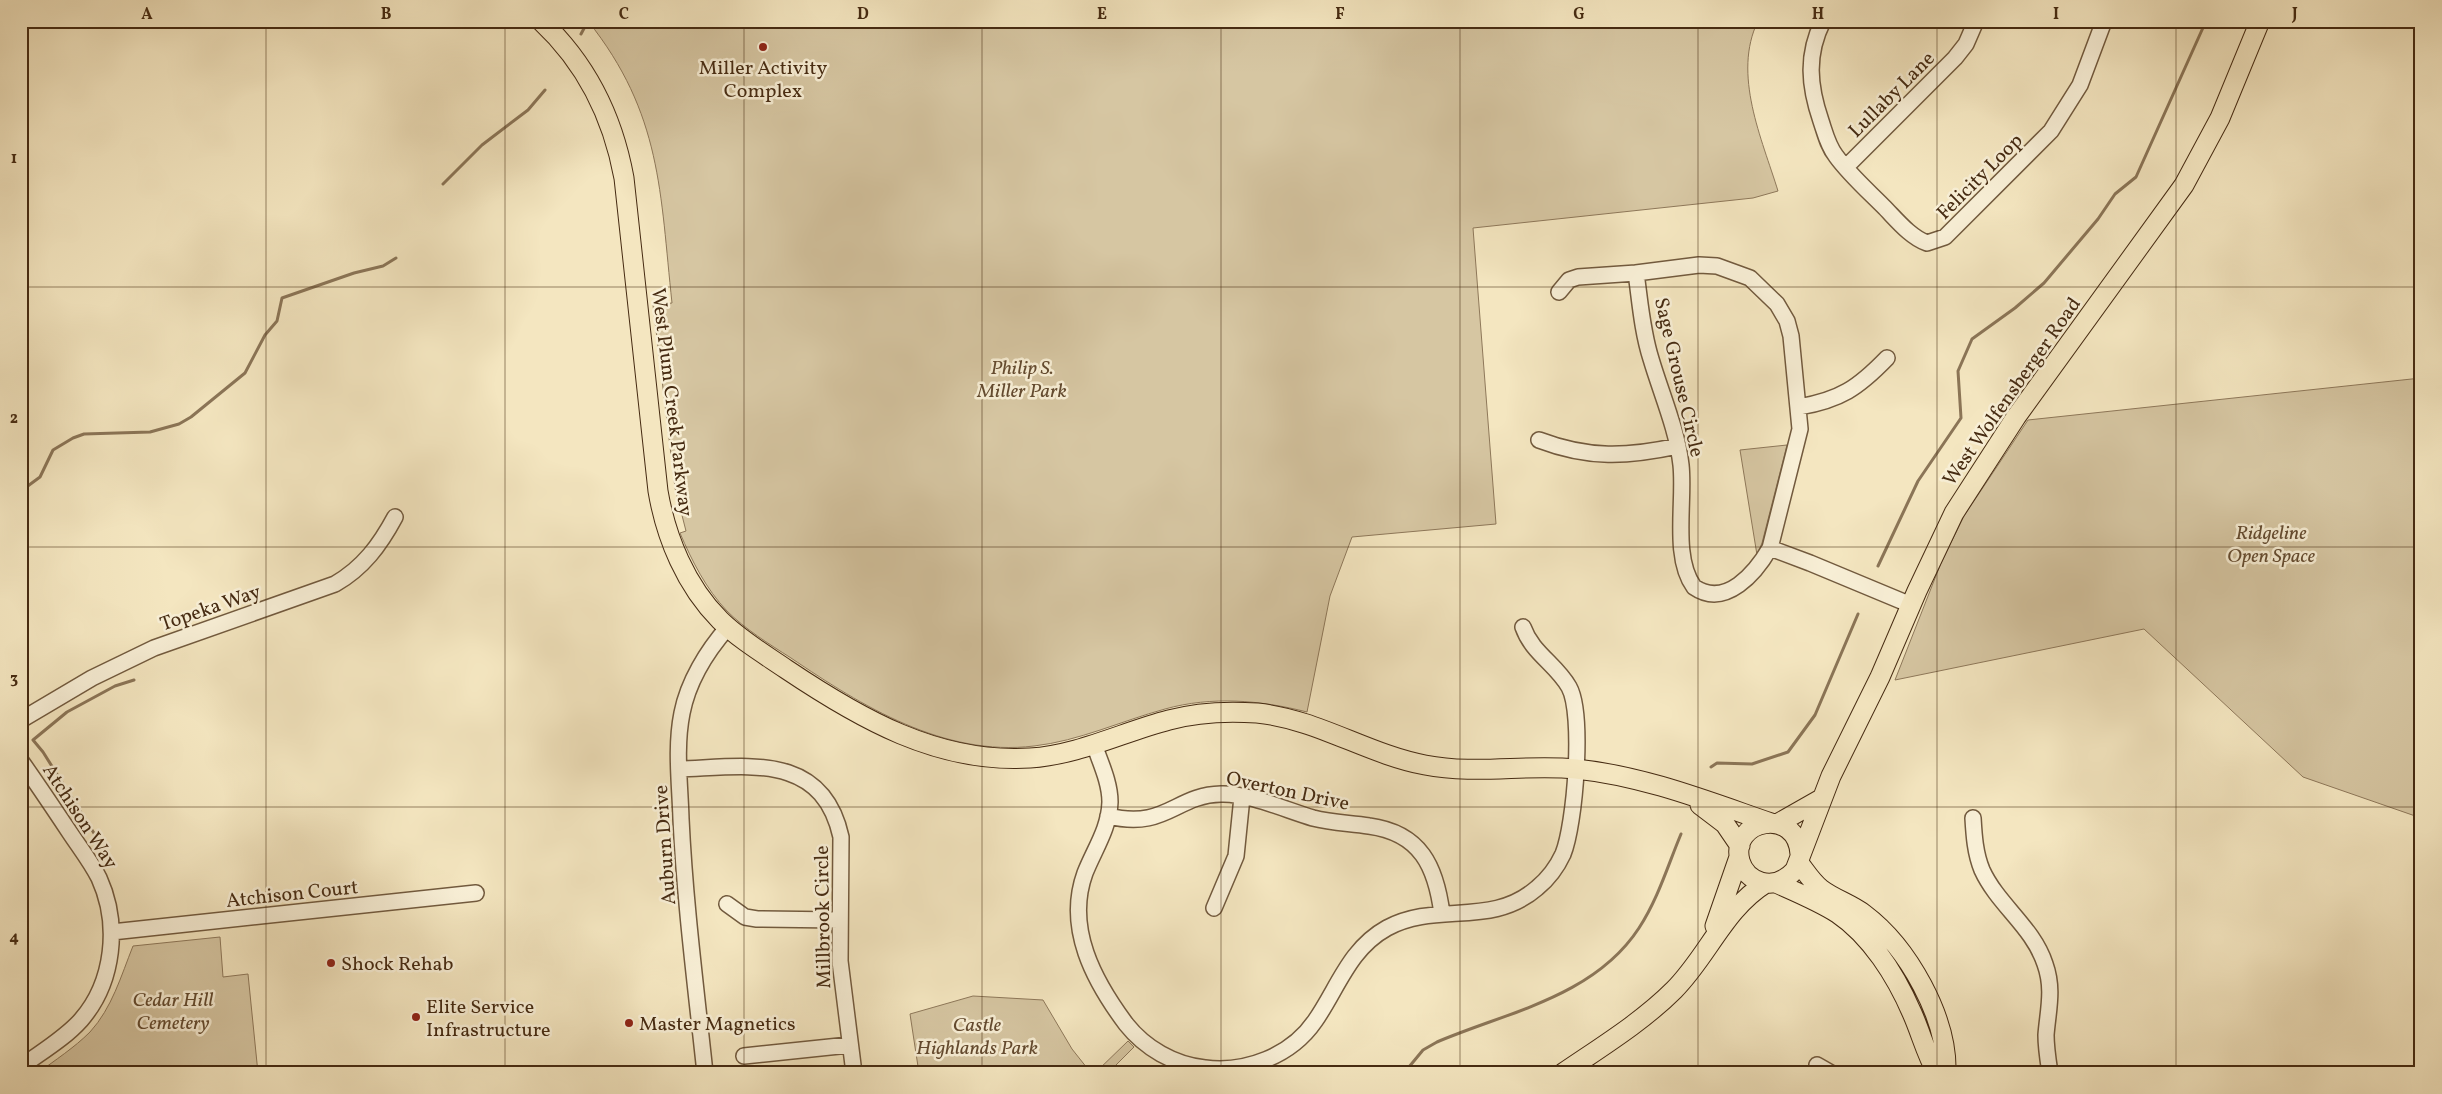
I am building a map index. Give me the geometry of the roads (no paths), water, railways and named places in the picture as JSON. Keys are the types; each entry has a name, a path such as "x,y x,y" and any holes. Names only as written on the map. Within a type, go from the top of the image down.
{"main road":[{"name":"West Plum Creek Parkway","path":"540,21 560,41 587,77 603,108 615,138 624,178 660,505 670,538 686,572 705,601 728,627 818,690 856,713 919,742 964,755 1013,759 1053,755 1183,717 1238,712 1267,714 1300,721 1422,765 1464,770 1575,769 1645,782 1774,823"},
{"name":"West Wolfensberger Road","path":"1799,858 1821,799 1880,677 1954,513 2016,417 2184,185 2212,135 2260,21"},
{"name":"West Plum Creek Parkway","path":"1683,793 1720,820 1740,852"},
{"path":"1710,942 1740,852 1751,829 1774,823 1821,799"},
{"path":"1774,823 1794,835 1799,858 1821,889 1863,913 1876,924 1907,961 1925,992 1938,1025 1946,1062 1946,1073"},
{"path":"1740,852 1748,874 1822,904 1850,923 1862,935 1885,965 1904,996 1937,1073"},
{"path":"1564,1073 1612,1039 1673,990 1698,962 1710,942 1744,898 1771,883 1790,876 1799,858"}],"street":[{"name":"Felicity Loop","path":"1824,21 1811,54 1811,87 1830,147 1846,168 1919,240 1927,243 1940,240 1973,211 2051,131 2080,85 2104,21"},
{"name":"Lullaby Lane","path":"1846,168 1955,58 1966,44 1976,21"},
{"name":"Sage Grouse Circle","path":"1717,266 1750,278 1777,304 1787,321 1791,336 1799,407 1800,429 1798,443 1770,548 1752,575 1731,589 1709,594 1694,588 1690,581 1682,548 1681,465 1678,446 1646,340 1636,273 1676,267 1717,266"},
{"path":"1559,292 1569,280 1578,277 1636,273"},
{"path":"1799,407 1826,402 1845,394 1863,381 1887,358"},
{"path":"1540,440 1558,447 1601,455 1623,456 1678,446"},
{"name":"Topeka Way","path":"21,720 92,678 154,648 336,584 353,573 367,560 383,539 395,517"},
{"path":"1770,548 1810,562 1911,606"},
{"name":"Auburn Drive","path":"705,1073 685,886 679,769 680,730 686,697 699,668 728,627"},
{"path":"1094,744 1109,794 1108,816 1105,832 1085,874 1081,889 1078,918 1083,946 1096,974 1120,1015 1134,1034 1162,1055 1185,1064 1208,1069 1232,1069 1265,1060 1288,1048 1315,1021 1349,962 1376,935 1397,923 1423,916 1480,913 1507,907 1531,893 1549,876 1563,854 1570,831 1577,726 1572,692 1562,677 1534,649 1523,627"},
{"name":"Atchison Way","path":"21,761 98,876 108,901 112,932 108,965 91,1007 65,1035 21,1067"},
{"name":"Millbrook Circle","path":"679,769 774,768 793,774 812,786 828,804 838,825 841,837 840,961 854,1073"},
{"name":"Overton Drive","path":"1108,816 1132,820 1148,820 1200,797 1220,794 1242,797 1332,823 1378,827 1407,839 1426,858 1432,868 1439,892 1442,914"},
{"path":"1214,908 1236,856 1242,797"},
{"path":"1973,818 1976,852 1982,869 1990,884 2034,941 2049,976 2050,1010 2046,1049 2050,1073"},
{"name":"Atchison Court","path":"112,932 476,893"},
{"path":"728,904 745,917 757,920 839,920"},
{"path":"744,1056 849,1045"},
{"path":"1817,1065 1831,1073"}],"waterway":[{"path":"581,34 588,21"},
{"path":"1878,566 1918,481 1961,418 1958,371 1972,339 2015,308 2044,283 2098,219 2115,194 2136,177 2206,21"},
{"path":"443,184 482,145 528,110 545,90"},
{"path":"21,491 40,477 53,450 73,438 84,434 150,432 179,424 191,417 245,373 265,335 277,321 282,298 354,273 383,266 396,258"},
{"path":"1711,767 1717,763 1752,764 1788,752 1815,715 1858,614"},
{"path":"97,838 43,752 33,740 67,712 115,686 134,680"},
{"path":"1404,1073 1423,1050 1437,1042 1547,1000 1598,971 1620,951 1646,917 1681,834"}],"place":[{"name":"Miller Activity Complex","path":"763,47"},
{"name":"Shock Rehab","path":"331,963"},
{"name":"Elite Service Infrastructure","path":"416,1017"},
{"name":"Master Magnetics","path":"629,1023"}],"park label":[{"name":"Philip S. Miller Park","path":"1022,378"},
{"name":"Ridgeline Open Space","path":"2271,544"},
{"name":"Cedar Hill Cemetery","path":"173,1010"},
{"name":"Castle Highlands Park","path":"977,1036"}]}
